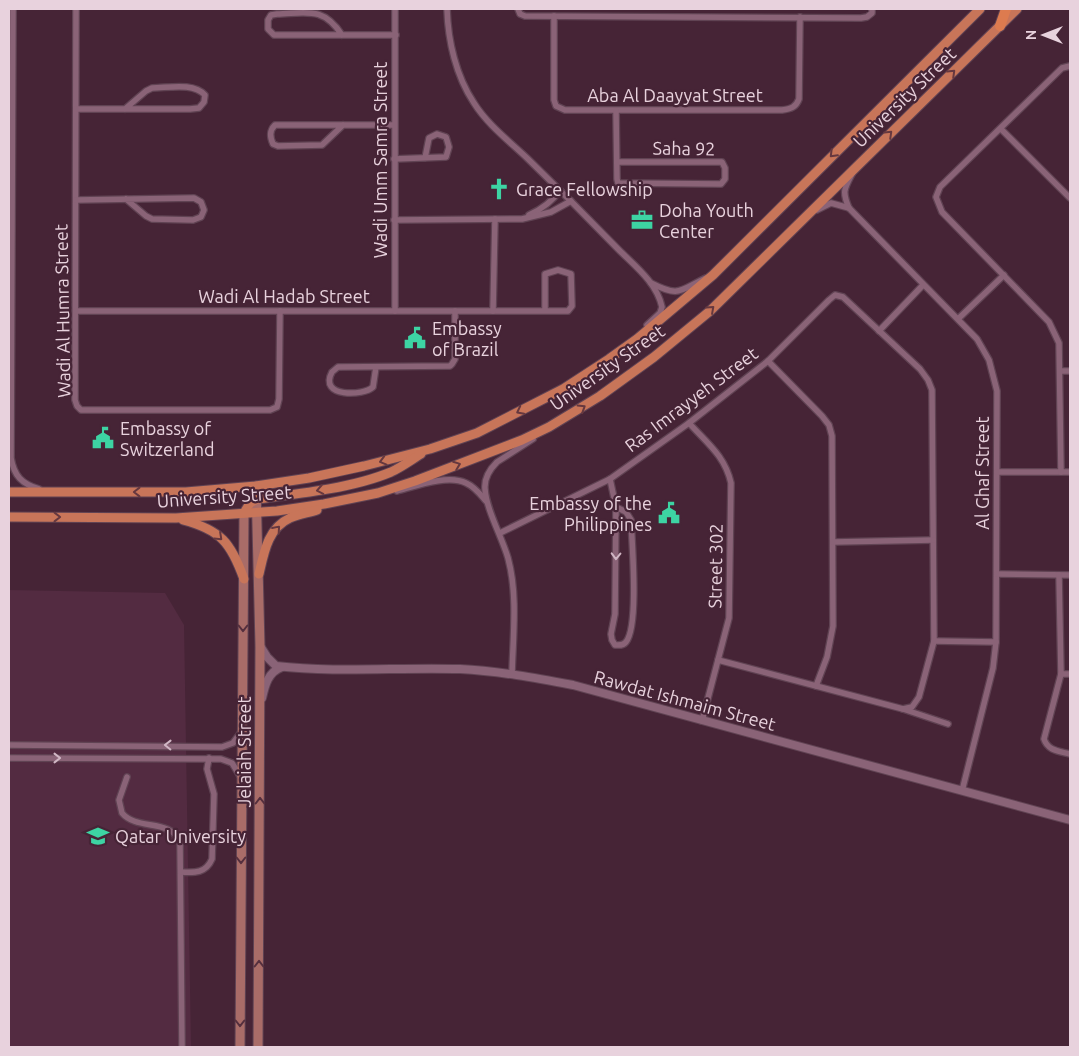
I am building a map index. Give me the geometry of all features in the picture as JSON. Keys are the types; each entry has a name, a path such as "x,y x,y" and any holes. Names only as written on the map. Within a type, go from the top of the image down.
{"highway":[{"path":"1000,26 1006,9"}],"main road":[{"name":"University Street","path":"9,492 186,492 256,486 310,478 430,449 477,433 550,396 609,360 713,275 980,9"},
{"name":"University Street","path":"9,517 176,518 258,512 324,504 378,493 469,461 540,432 594,400 710,311 1017,9"},
{"path":"244,513 250,503 257,499 316,490 381,476 430,449"},
{"name":"Jelaiah Street","path":"256,486 260,646 258,1047"},
{"path":"259,574 264,548 278,526 290,518 318,509 324,504"},
{"name":"Jelaiah Street","path":"240,1047 244,513"},
{"path":"176,518 202,525 216,533 231,549 244,579"}],"street":[{"path":"13,9 12,463 19,479 25,484 54,492"},
{"name":"Wadi Al Humra Street","path":"76,9 75,400 77,406 81,410 270,410 277,407 279,399 280,312"},
{"name":"Wadi Umm Samra Street","path":"395,9 395,312"},
{"path":"447,9 448,26 454,56 462,80 474,104 651,283 662,307 660,313 637,339"},
{"path":"518,9 520,14 525,16 861,18 867,17 872,12 872,9"},
{"path":"342,34 325,16 315,13 277,14 271,16 268,20 268,29 274,34 396,35"},
{"name":"Aba Al Daayyat Street","path":"554,16 554,100 556,106 564,110 616,111 782,110 793,108 799,99 800,17"},
{"path":"1061,472 1059,343 1056,333 1049,322 942,212 936,197 940,187 1062,68 1070,66"},
{"path":"76,109 126,109 199,108 204,102 205,95 200,89 189,87 152,88 126,109"},
{"name":"Saha 92","path":"616,111 617,179 618,183 721,184 725,179 725,168 722,162 617,162"},
{"path":"343,125 322,145 278,146 273,144 270,139 270,131 275,125 343,125 394,125"},
{"path":"1001,129 1070,198"},
{"path":"394,159 425,158 446,157 450,147 446,137 437,134 429,138 425,158"},
{"path":"849,208 844,196 844,188 857,166"},
{"path":"522,218 541,209 560,190"},
{"path":"76,200 126,199 194,198 201,202 204,210 201,217 193,220 152,218 146,216 126,199"},
{"path":"394,220 494,219 540,216 571,200"},
{"path":"799,223 820,208 831,203 849,208"},
{"name":"Al Ghaf Street","path":"849,208 977,339 989,360 997,390 996,642 993,668 962,791"},
{"path":"493,312 494,219"},
{"name":"Wadi Al Hadab Street","path":"76,311 280,312 395,312 455,312 493,312 545,312 568,312 571,310 571,274 558,270 545,274 545,312"},
{"path":"651,283 668,291 679,292 713,275"},
{"path":"958,318 1004,275"},
{"path":"879,331 923,285"},
{"name":"Ras Imrayyeh Street","path":"500,533 610,479 689,424 768,361 835,295 843,297 920,369 932,390 934,641 919,697 912,707 903,710"},
{"path":"376,367 373,387 366,392 338,392 330,384 332,372 338,367 376,367 447,367 455,359 455,312"},
{"path":"768,361 829,425 832,436 833,626 827,657 816,686"},
{"path":"1060,371 1070,371"},
{"name":"Street 302","path":"689,424 722,459 728,470 730,482 729,618 702,721"},
{"path":"512,674 512,582 508,558 487,503 485,482 492,466 537,436 540,432"},
{"path":"9,462 11,447"},
{"path":"997,472 1070,472"},
{"path":"610,479 616,507 615,614 611,634 615,645 622,645 627,641 633,619 631,520 626,512 616,507"},
{"path":"378,493 384,494 437,482 459,480 471,486 487,503"},
{"path":"833,542 933,540"},
{"path":"997,574 1070,575"},
{"path":"1060,575 1061,674 1044,738 1046,745 1052,749 1070,754"},
{"path":"934,641 996,642"},
{"path":"260,646 271,663 284,667"},
{"path":"718,660 948,724"},
{"path":"260,702 271,674 278,668 284,667"},
{"name":"Rawdat Ishmaim Street","path":"284,667 461,669 512,674 573,685 1070,820"},
{"path":"1061,674 1070,674"},
{"path":"9,745 222,747 230,745 238,738 243,729"},
{"path":"196,758 199,752 197,746"},
{"path":"9,758 226,759 237,769 242,780"},
{"path":"181,872 193,873 203,871 212,859 214,794 207,769 209,758"},
{"path":"127,777 119,800 122,813 129,819 168,829 176,834 180,842 182,1047"}],"shaded area":[{"name":"Qatar University","path":"9,590 165,593 184,625 191,1047 9,1047"}],"place":[{"name":"Grace Fellowship","path":"499,189"},
{"name":"Doha Youth Center","path":"642,220"},
{"name":"Embassy of Brazil","path":"415,338"},
{"name":"Embassy of Switzerland","path":"103,438"},
{"name":"Embassy of the Philippines","path":"669,513"},
{"name":"Qatar University","path":"98,836"}]}
